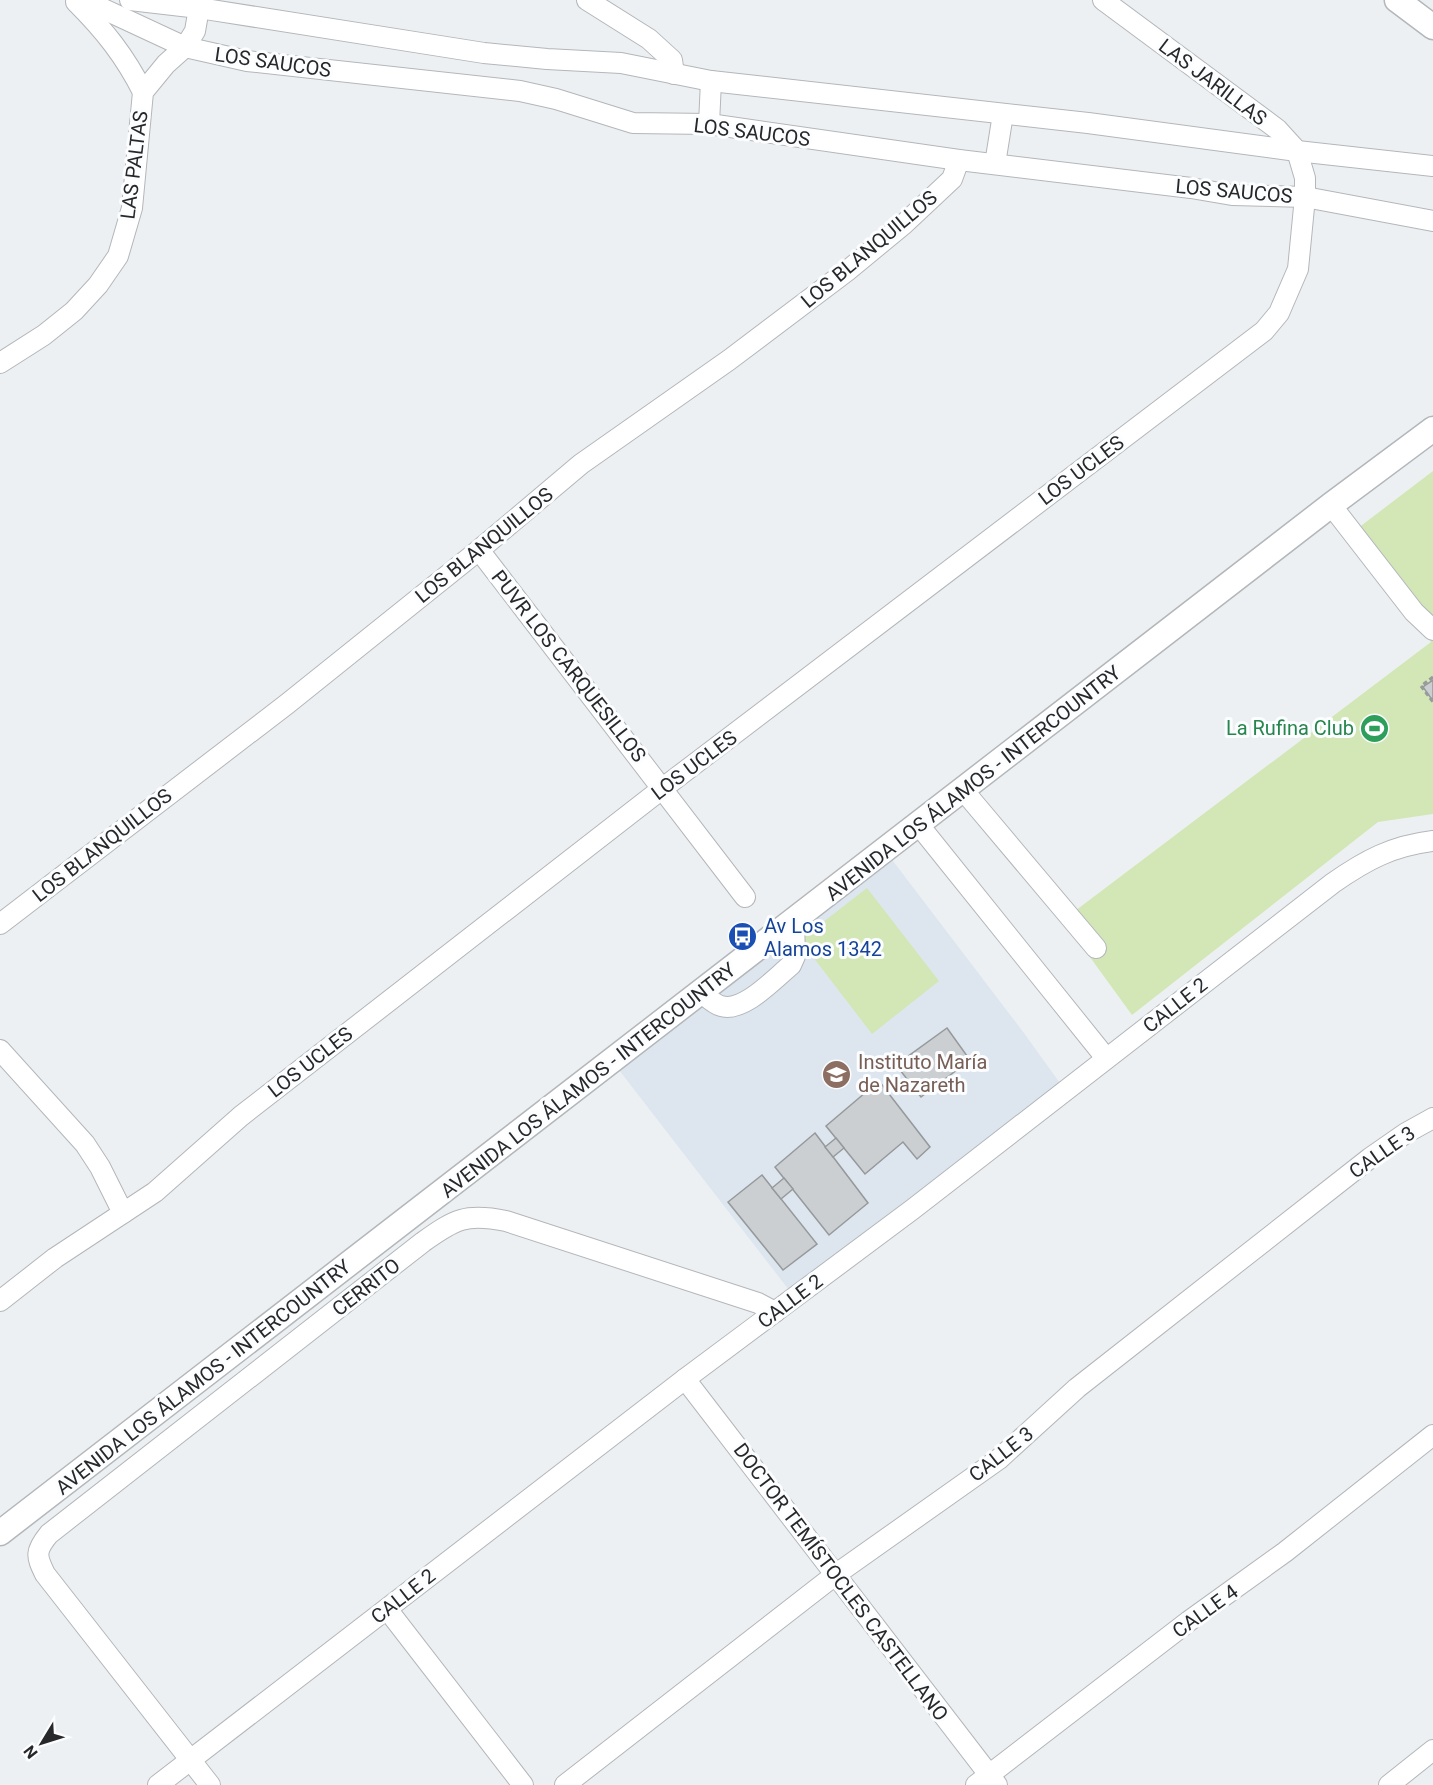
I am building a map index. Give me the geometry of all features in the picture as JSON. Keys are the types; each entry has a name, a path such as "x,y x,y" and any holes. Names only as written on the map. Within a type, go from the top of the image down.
{"main road":[{"path":"1397,0 1433,27"},
{"name":"AVENIDA LOS ÁLAMOS - INTERCOUNTRY","path":"0,1533 1331,505 1433,429"}],"street":[{"name":"LAS PALTAS","path":"0,363 44,335 74,311 98,285 118,256 132,208 142,92 130,65 75,0"},
{"name":"LOS SAUCOS","path":"84,0 185,47 275,65 520,91 556,99 633,123 709,124 959,160 1232,195 1305,188 1433,221"},
{"name":"LOS SAUCOS","path":"130,0 484,53 621,63 711,81 1088,123 1297,151 1433,166"},
{"path":"587,0 649,39 672,60 674,74"},
{"name":"LAS JARILLAS","path":"1103,0 1277,129 1297,151 1305,188"},
{"name":"LAS PALTAS","path":"142,92 166,64 185,47 195,31 199,9"},
{"path":"709,124 711,81"},
{"path":"995,164 1003,114"},
{"name":"LOS BLANQUILLOS","path":"0,924 287,704 479,550 581,464 729,360 847,271 904,224 947,184 952,179 959,160"},
{"name":"LOS UCLES","path":"0,1301 55,1258 172,1179 241,1116 663,788 1264,331 1279,313 1298,269 1305,188"},
{"path":"1331,505 1414,612 1433,630"},
{"name":"PUVR LOS CARQUESILLOS","path":"479,550 745,897"},
{"path":"963,790 1096,948"},
{"path":"918,824 1106,1058"},
{"name":"CALLE 2","path":"158,1785 685,1379 914,1209 1106,1058 1355,868 1389,850 1433,841"},
{"path":"702,993 718,1006 729,1008 742,1005 791,965 795,956 794,922"},
{"path":"0,1050 85,1144 100,1167 123,1213"},
{"name":"CALLE 3","path":"566,1785 835,1575 999,1459 1077,1388 1370,1158 1406,1133 1433,1118"},
{"name":"CERRITO","path":"190,1760 45,1574 37,1554 40,1545 49,1534 414,1249 455,1221 486,1217 506,1221 758,1303 775,1312"},
{"name":"DOCTOR TEMÍSTOCLES CASTELLANO","path":"685,1379 835,1575 987,1782"},
{"name":"CALLE 4","path":"987,1782 1189,1621 1286,1552 1433,1436"},
{"path":"387,1609 523,1785"},
{"path":"1389,1785 1433,1750"},
{"path":"190,1760 210,1785"}],"path":[{"path":"1433,677 1421,686 1433,702"}],"shaded area":[{"name":"Instituto María de Nazareth","path":"890,857 1062,1086 792,1294 612,1061"}],"green space":[{"name":"La Rufina Club","path":"1433,471 1433,814 1378,822 1132,1015 1063,920 1431,642 1345,538"},
{"path":"867,888 939,981 872,1034 800,940"}],"building":[{"path":"1433,680 1433,701 1423,687"},
{"path":"947,1028 970,1060 921,1097 896,1065"},
{"path":"879,1081 930,1147 917,1159 903,1142 865,1174 826,1126"},
{"path":"815,1133 868,1203 829,1235 775,1167"},
{"path":"836,1138 844,1148 833,1157 825,1147"},
{"path":"762,1175 817,1244 783,1270 728,1202"},
{"path":"784,1178 793,1189 781,1199 772,1188"}],"place":[{"name":"La Rufina Club","path":"1375,728"},
{"name":"Av Los Alamos 1342","path":"743,937"},
{"name":"Instituto María de Nazareth","path":"837,1074"}]}
